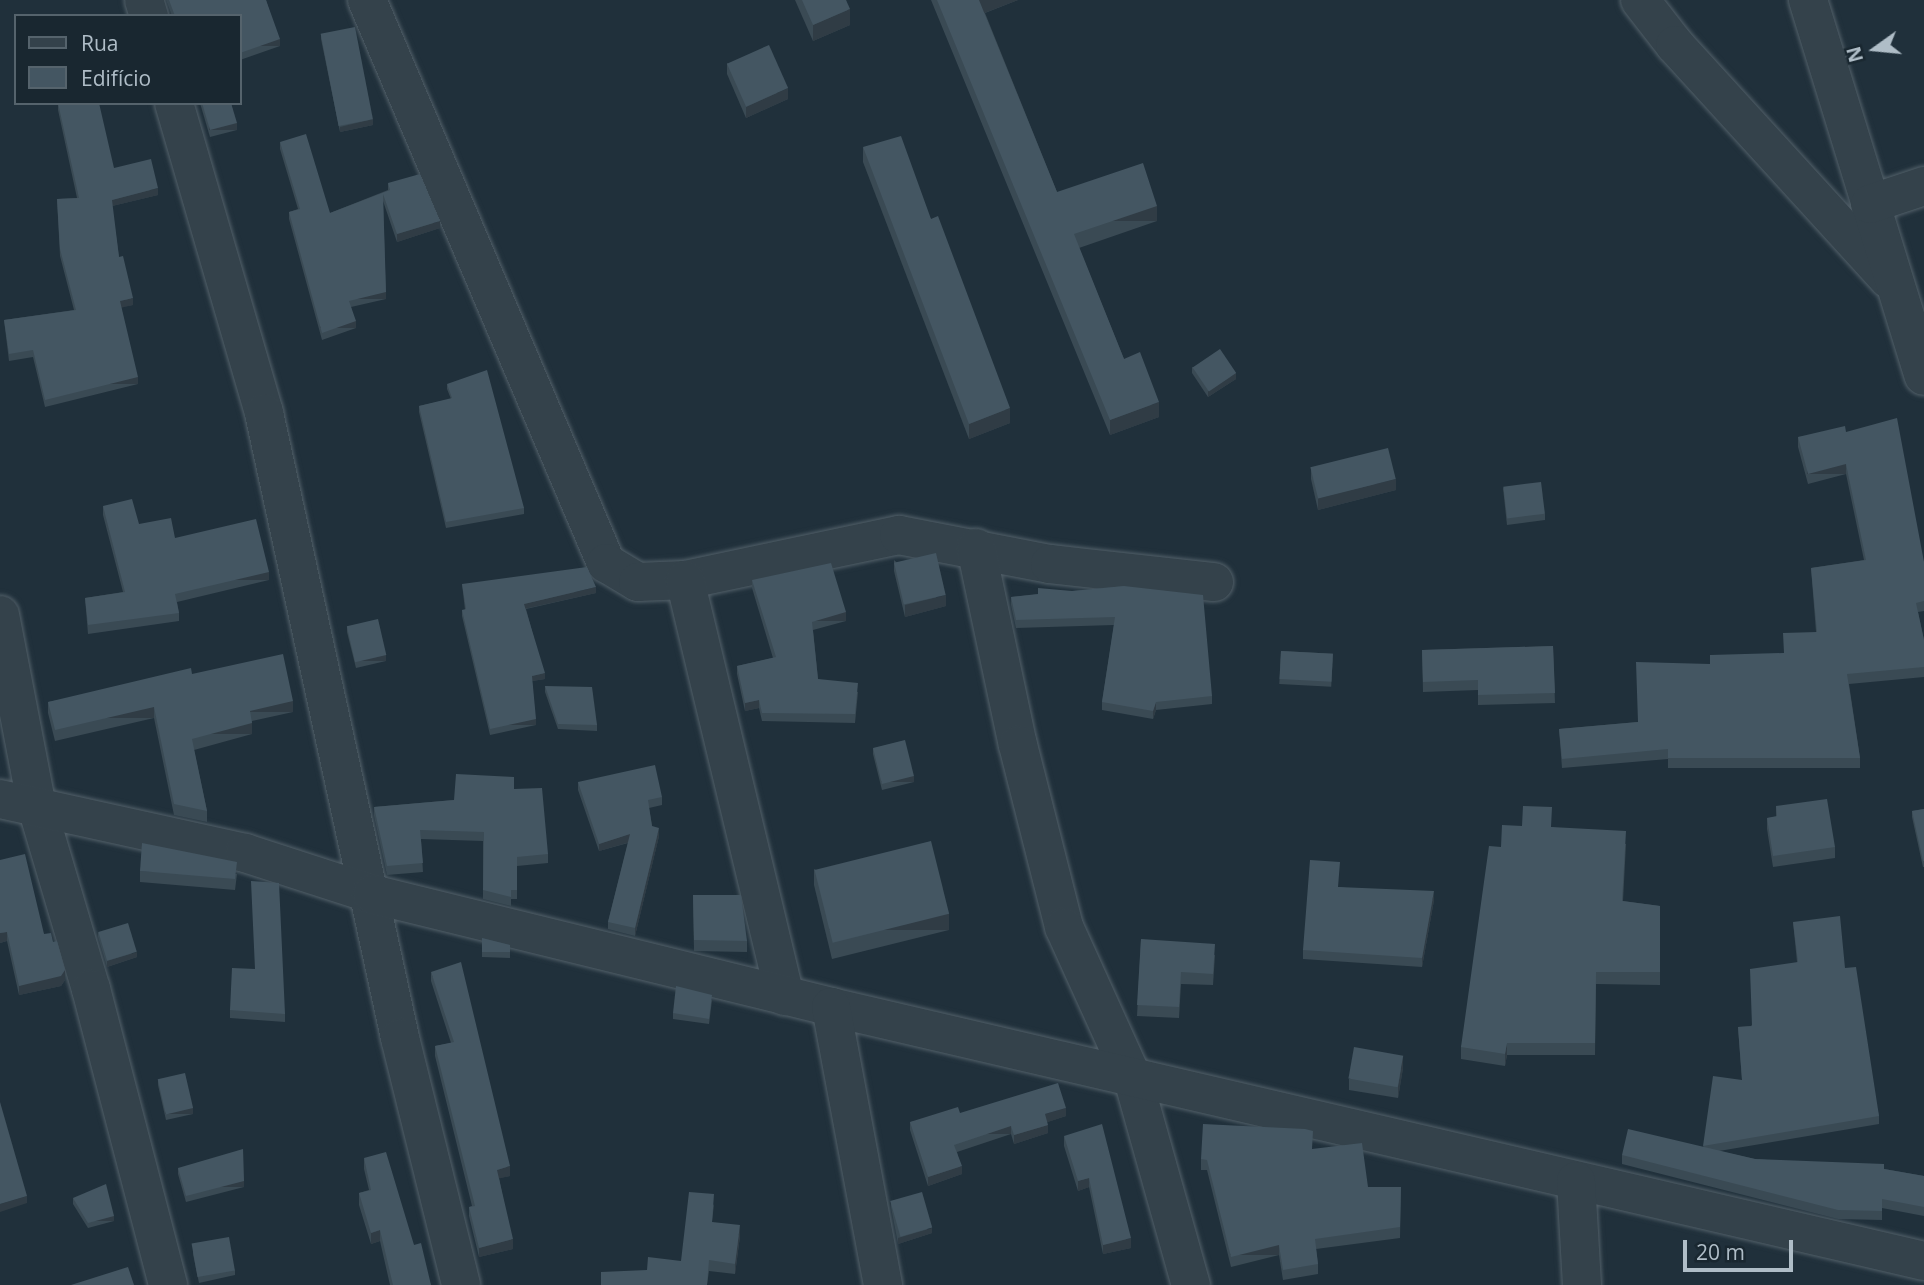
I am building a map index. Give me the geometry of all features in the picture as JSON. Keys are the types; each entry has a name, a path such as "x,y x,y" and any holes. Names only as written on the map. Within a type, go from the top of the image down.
{"street":[{"path":"367,0 606,562 638,582 685,580 899,535 1051,564 1214,582"},
{"path":"1640,0 1675,45 1898,288"},
{"path":"1808,0 1924,376"},
{"path":"175,105 264,413 372,894 400,1038 461,1285"},
{"path":"1870,204 1924,186"},
{"path":"976,548 1018,746 1064,927 1133,1079 1191,1285"},
{"path":"685,580 785,996"},
{"path":"0,615 37,807 91,989 167,1285"},
{"path":"0,799 245,853 372,894 785,996 1924,1261"},
{"path":"831,1007 883,1285"},
{"path":"1576,1181 1582,1285"}],"building":[{"path":"169,0 266,0 280,39 242,52 242,14 174,14"},
{"path":"802,0 846,0 850,9 813,25"},
{"path":"937,0 979,0 1057,192 1143,163 1157,206 1074,234 1124,359 1140,352 1159,402 1110,420"},
{"path":"355,27 373,119 339,126 321,34"},
{"path":"769,45 788,88 746,107 727,64"},
{"path":"58,105 99,105 114,168 151,159 158,188 112,200 119,257 123,256 133,298 120,301 138,377 45,400 33,350 9,354 4,320 76,310 60,249 57,199 79,198"},
{"path":"203,105 232,105 237,123 210,130"},
{"path":"306,134 330,213 390,190 388,183 420,174 440,221 397,234 383,194 386,292 349,301 356,321 322,333 289,212 300,209 280,142"},
{"path":"901,136 931,219 938,216 1010,408 969,424 863,147"},
{"path":"1220,349 1236,373 1209,391 1193,367"},
{"path":"487,370 524,508 446,522 419,406 452,398 447,384"},
{"path":"1897,418 1924,562 1924,601 1916,603 1924,640 1924,667 1847,674 1860,758 1668,758 1668,749 1562,759 1559,729 1638,722 1636,662 1710,664 1710,655 1784,653 1783,633 1817,632 1811,568 1866,560 1846,464 1808,474 1798,437 1845,426 1846,432"},
{"path":"1388,448 1396,479 1318,498 1310,467"},
{"path":"1541,482 1545,514 1507,518 1503,487"},
{"path":"132,499 139,524 171,518 175,538 256,519 269,572 175,594 179,613 88,625 85,598 125,592 103,506"},
{"path":"936,553 946,595 904,605 894,563"},
{"path":"831,563 846,612 812,622 818,679 858,683 855,714 762,713 759,700 745,703 737,666 776,657 752,580"},
{"path":"587,567 596,587 524,604 545,673 532,676 536,719 490,729 462,610 466,609 462,584"},
{"path":"1124,586 1203,595 1212,696 1156,702 1153,711 1102,702 1115,617 1016,620 1011,597 1038,594 1038,588 1072,591"},
{"path":"378,619 386,655 355,662 347,626"},
{"path":"1553,646 1555,693 1478,695 1478,680 1423,682 1422,650"},
{"path":"1281,651 1333,654 1331,682 1280,679"},
{"path":"283,654 293,701 250,711 252,723 192,739 207,811 174,804 154,707 55,730 48,702 191,668 192,674"},
{"path":"545,686 592,687 597,725 558,724"},
{"path":"905,740 914,776 882,784 873,748"},
{"path":"655,765 662,797 648,800 652,826 659,828 635,928 608,922 630,834 599,844 578,782"},
{"path":"456,774 514,777 514,789 542,788 548,854 517,857 517,890 511,890 511,897 483,890 484,832 420,830 423,863 387,866 374,807 454,800"},
{"path":"1827,799 1835,847 1773,856 1767,818 1777,816 1776,806"},
{"path":"1523,806 1552,807 1551,827 1626,831 1622,901 1660,906 1660,972 1596,972 1595,1043 1507,1043 1505,1054 1461,1047 1489,846 1501,847 1502,825 1522,826"},
{"path":"1924,809 1924,861 1923,861 1912,811"},
{"path":"931,841 949,914 833,943 815,870"},
{"path":"142,843 237,862 235,879 140,871"},
{"path":"25,854 44,934 51,933 53,942 57,941 65,970 61,976 19,986 7,932 0,933 0,860"},
{"path":"1310,860 1340,862 1338,887 1434,891 1422,958 1303,950"},
{"path":"251,881 279,883 285,1014 230,1010 232,968 255,969"},
{"path":"693,895 741,895 747,941 694,940"},
{"path":"1840,916 1845,968 1856,967 1879,1116 1703,1146 1713,1076 1742,1080 1738,1027 1752,1026 1750,969 1798,962 1793,922"},
{"path":"128,923 137,952 107,961 98,932"},
{"path":"482,938 510,945 510,952 482,952"},
{"path":"1141,939 1215,944 1213,974 1181,972 1179,1007 1137,1005"},
{"path":"461,962 510,1166 497,1170 513,1239 479,1248 469,1207 475,1206 435,1046 454,1042 431,972"},
{"path":"676,986 712,995 709,1019 673,1013"},
{"path":"1354,1047 1403,1056 1398,1087 1348,1079"},
{"path":"185,1073 193,1108 166,1114 158,1079"},
{"path":"1058,1083 1066,1108 1045,1114 1048,1125 1014,1135 1011,1126 954,1145 962,1166 928,1177 910,1122 958,1107 960,1113"},
{"path":"0,1102 27,1196 0,1204"},
{"path":"1102,1124 1131,1238 1103,1245 1089,1178 1078,1181 1064,1136"},
{"path":"1203,1124 1305,1129 1313,1131 1312,1149 1362,1143 1368,1187 1401,1187 1400,1227 1315,1239 1318,1264 1283,1270 1279,1245 1231,1257 1207,1160 1201,1159"},
{"path":"1628,1129 1755,1159 1884,1164 1884,1169 1924,1176 1924,1207 1882,1199 1882,1211 1838,1210 1622,1155"},
{"path":"243,1149 244,1181 186,1196 178,1168"},
{"path":"386,1152 414,1245 421,1243 431,1285 393,1285 380,1230 371,1233 359,1193 371,1190 364,1158"},
{"path":"106,1184 114,1216 88,1223 73,1198"},
{"path":"689,1192 714,1194 712,1222 740,1225 735,1264 709,1260 707,1285 601,1285 601,1272 647,1270 648,1257 681,1261"},
{"path":"922,1192 932,1228 900,1237 890,1201"},
{"path":"229,1237 235,1270 197,1277 192,1244"},
{"path":"128,1267 134,1285 71,1285"}]}
